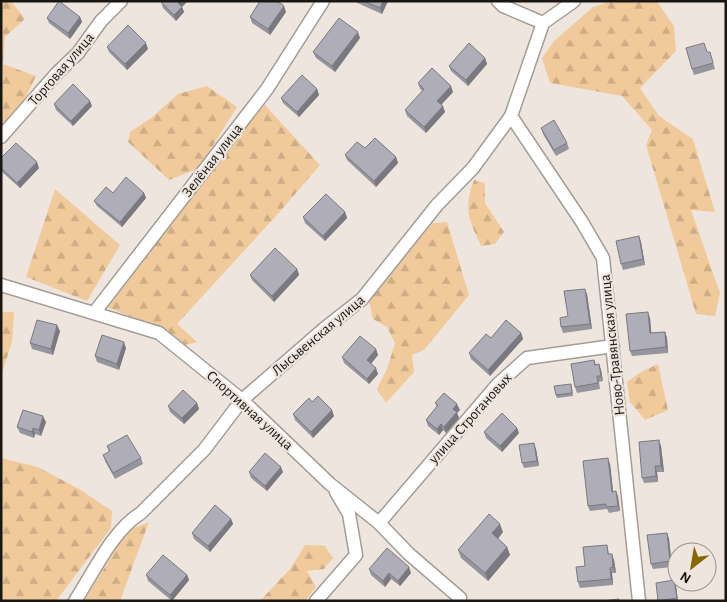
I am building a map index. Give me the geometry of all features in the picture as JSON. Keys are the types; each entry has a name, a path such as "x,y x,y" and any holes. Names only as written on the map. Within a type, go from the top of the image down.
{"street":[{"name":"Торговая улица","path":"1,137 57,73 78,53 101,22 121,1"},
{"name":"Зелёная улица","path":"94,313 267,90 323,1"},
{"path":"498,1 504,6 543,23 574,1"},
{"name":"Лысьвенская улица","path":"76,601 117,535 132,519 142,513 204,450 242,400 324,328 362,300 438,205 473,168 511,116 543,23"},
{"name":"Ново-Травянская улица","path":"511,116 582,222 603,258 639,601"},
{"name":"Спортивная улица","path":"1,285 159,333 242,400 330,484 379,523 409,554 460,598 460,601"},
{"name":"улица Строгановых","path":"379,523 498,384 527,358 613,346"},
{"path":"316,601 356,555 349,514 330,484"}],"green space":[{"path":"1,1 11,1 25,19 5,37 3,64 36,76 24,101 1,128"},
{"path":"612,1 655,1 674,26 676,51 640,88 659,116 693,139 715,212 691,210 720,293 715,316 696,314 646,145 652,130 622,96 550,83 542,58 554,41 593,7"},
{"path":"207,86 237,107 199,168 169,180 128,142 130,132 151,118 178,94"},
{"path":"263,103 320,165 177,324 197,342 185,345 167,331 104,306 206,180"},
{"path":"474,180 485,183 485,203 504,232 495,244 481,246 473,229 468,207"},
{"path":"55,189 120,245 87,301 26,277"},
{"path":"447,222 469,295 424,350 412,355 414,372 386,403 377,389 387,369 395,343 387,327 373,319 368,297 433,223"},
{"path":"1,312 14,312 12,342 2,373"},
{"path":"658,364 668,410 645,420 630,402 627,382 641,372"},
{"path":"1,458 38,467 79,489 112,511 111,528 56,601 1,601"},
{"path":"149,522 120,601 84,601 127,531"},
{"path":"305,545 325,546 333,558 324,569 307,571 316,587 305,601 260,601 291,568"}],"building":[{"path":"59,1 80,17 68,33 47,18"},
{"path":"162,1 180,1 178,3 182,7 174,15"},
{"path":"260,1 277,1 284,6 268,29 250,17"},
{"path":"364,1 383,1 380,8"},
{"path":"339,18 358,32 332,66 313,52"},
{"path":"128,25 146,43 125,64 107,47"},
{"path":"469,43 485,58 466,80 449,66"},
{"path":"704,43 707,52 710,52 713,63 692,69 686,48"},
{"path":"432,68 451,86 437,101 443,106 424,127 405,110 424,89 418,83"},
{"path":"302,75 317,89 297,112 281,98"},
{"path":"73,84 90,101 71,121 54,104"},
{"path":"554,120 567,143 554,150 541,128"},
{"path":"375,138 396,157 374,181 345,155 357,142 365,148"},
{"path":"16,143 37,162 17,183 1,168 1,158"},
{"path":"126,177 144,193 120,222 94,201 106,187 113,193"},
{"path":"326,194 345,212 323,236 303,217"},
{"path":"639,236 643,259 621,264 616,241"},
{"path":"275,248 297,269 272,296 250,275"},
{"path":"585,289 590,324 561,327 560,318 568,316 564,291"},
{"path":"648,312 650,333 665,332 666,347 630,351 626,314"},
{"path":"37,320 57,325 51,349 30,343"},
{"path":"506,320 521,333 488,370 469,353 486,334 491,338"},
{"path":"102,335 124,342 117,364 95,356"},
{"path":"360,336 376,349 367,360 376,368 367,379 342,357"},
{"path":"594,360 595,365 599,364 601,376 597,376 598,383 575,387 571,364"},
{"path":"571,384 572,393 556,395 554,386"},
{"path":"183,390 197,403 182,418 168,406"},
{"path":"444,393 457,404 453,409 457,412 444,427 441,424 437,429 426,420 438,405 435,403"},
{"path":"318,396 332,410 311,432 293,414 309,398 312,402"},
{"path":"23,410 43,416 39,430 33,428 32,432 17,427"},
{"path":"502,413 517,428 500,446 484,432"},
{"path":"127,435 141,458 113,473 103,455 110,451 107,446"},
{"path":"659,440 661,466 655,466 656,476 642,478 639,442"},
{"path":"534,443 537,461 522,463 519,445"},
{"path":"265,453 281,467 265,486 249,472"},
{"path":"608,458 612,492 616,491 618,506 606,507 606,504 588,506 583,461"},
{"path":"215,505 231,519 208,546 192,533"},
{"path":"489,514 500,524 492,533 507,547 485,573 458,550"},
{"path":"667,533 667,561 651,564 647,535"},
{"path":"607,545 608,554 612,554 613,567 610,568 611,579 578,582 576,567 585,566 583,547"},
{"path":"387,548 409,567 398,581 389,573 383,581 369,569"},
{"path":"163,555 187,575 170,595 146,575"},
{"path":"667,581 667,592 676,592 677,598 658,601 656,583"},
{"path":"619,599 619,601 603,601"}]}
